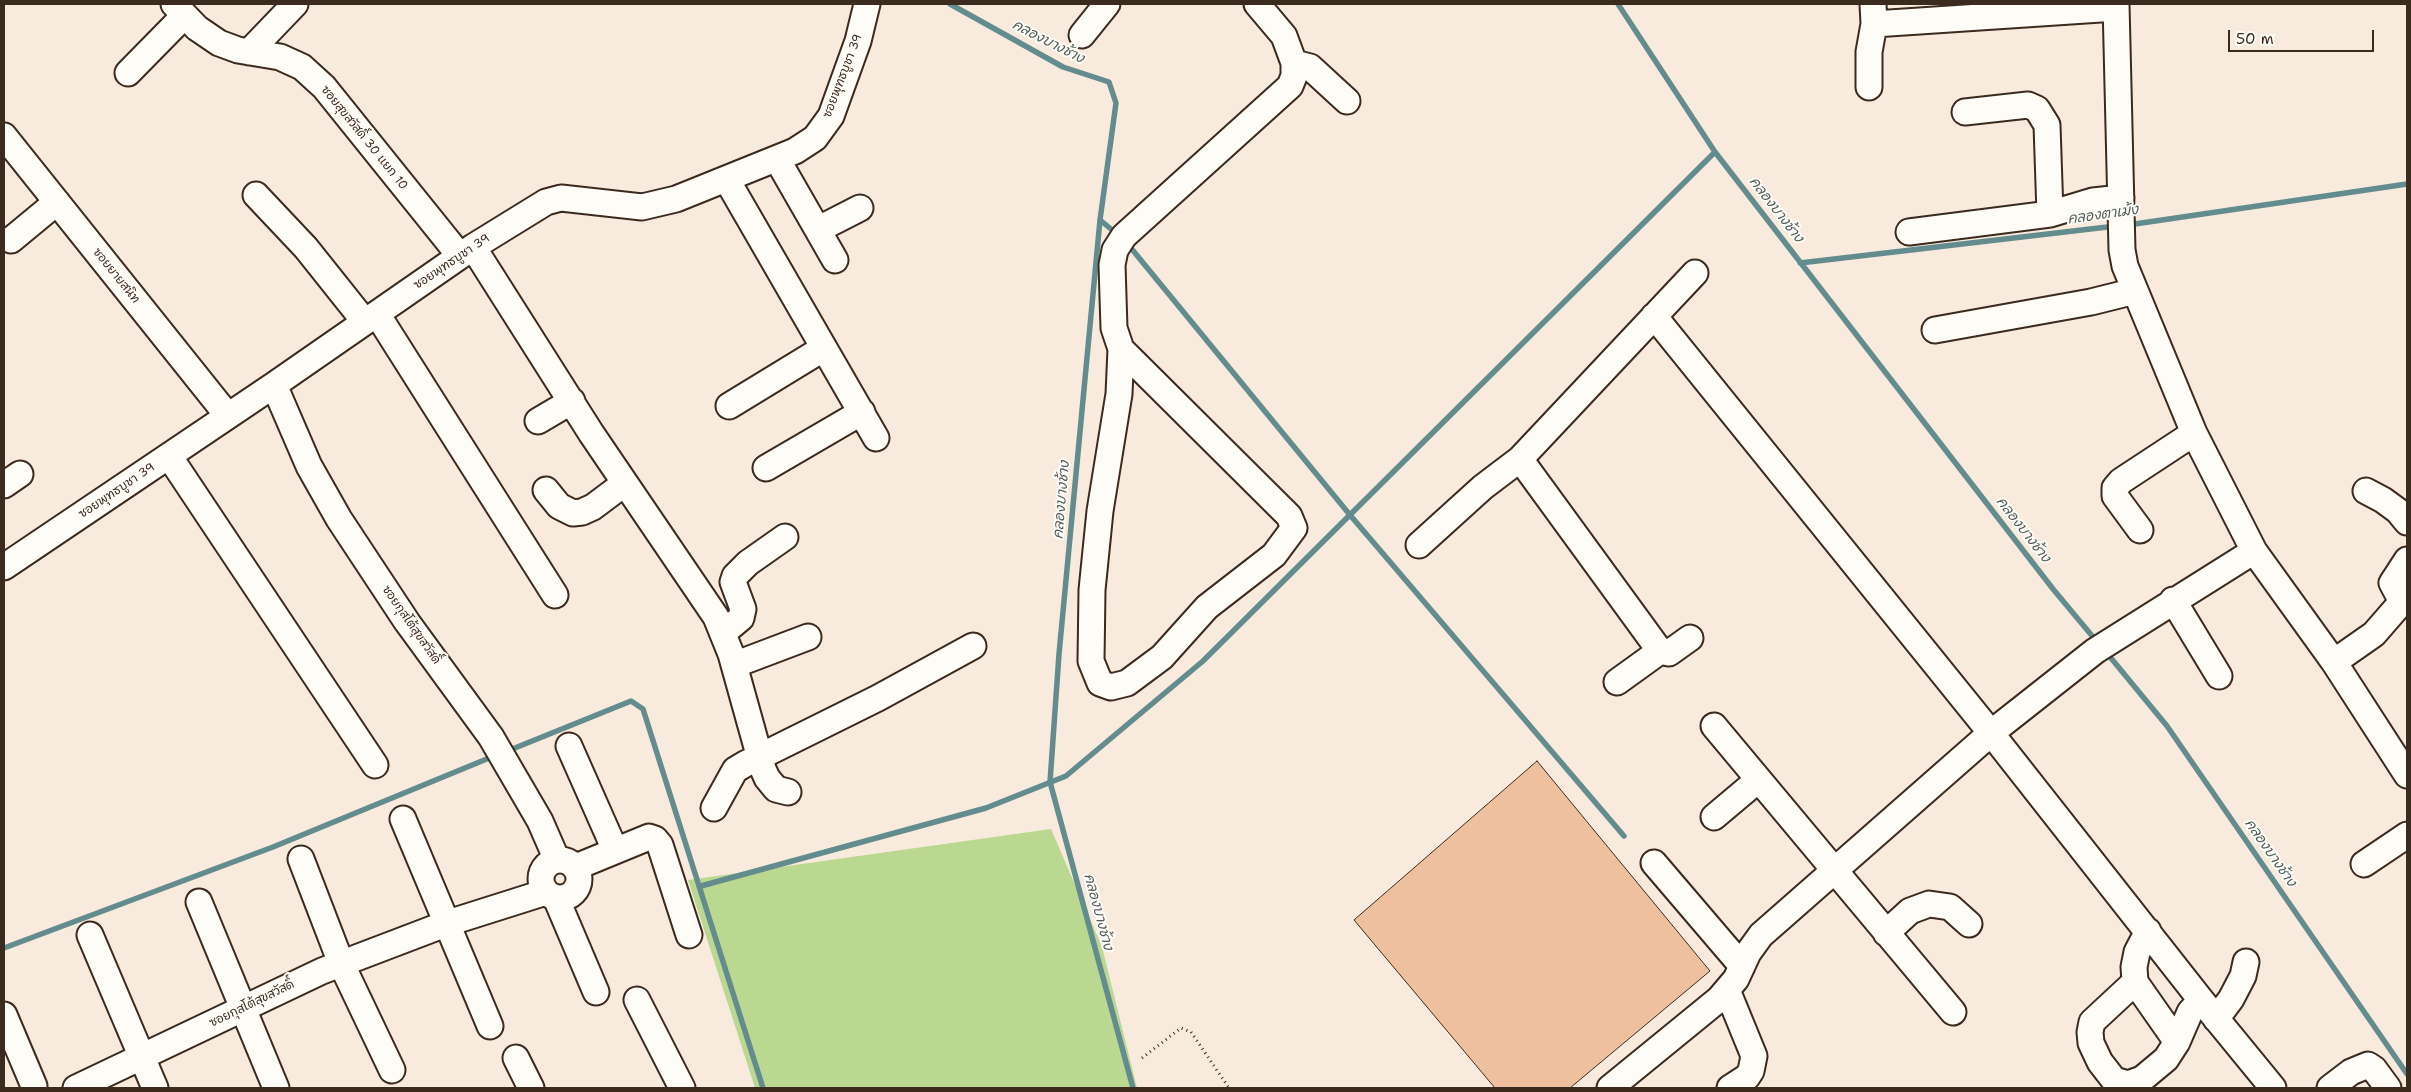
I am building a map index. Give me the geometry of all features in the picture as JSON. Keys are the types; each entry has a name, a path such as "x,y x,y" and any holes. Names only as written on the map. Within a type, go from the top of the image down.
{"street":[{"path":"249,52 295,4"},
{"name":"ซอยพุทธบูชา 39","path":"6,562 274,386 466,252 546,202 569,199 642,207 676,199 795,151 815,138 831,116 858,41 867,4"},
{"path":"1082,35 1108,4"},
{"path":"1120,349 1289,516 1294,528 1274,555 1207,607 1162,657 1127,683 1111,687 1100,683 1091,662 1092,590 1100,511 1119,394 1120,349 1114,328 1112,265 1120,243 1290,86 1294,76 1294,63 1284,36 1257,4"},
{"path":"1869,87 1869,52 1874,14 2116,6 2122,250 2135,291 2194,433 2254,551 2334,662 2407,775"},
{"path":"128,73 179,10"},
{"name":"ซอยสุขสวัสดิ์ 30 แยก 10","path":"179,10 219,43 249,52 280,57 302,67 324,87 466,252 572,401 716,617 734,665 763,769 770,784 776,789 788,792"},
{"path":"1294,63 1310,67 1347,101"},
{"path":"1965,112 2028,105 2037,109 2047,125 2050,214"},
{"name":"ซอยยายสนิท","path":"4,136 228,416"},
{"path":"777,159 819,229 835,260"},
{"path":"727,180 876,438"},
{"path":"256,195 371,318 556,595"},
{"path":"1909,232 2050,214 2093,200 2121,208"},
{"path":"12,240 57,202"},
{"path":"819,229 860,208"},
{"path":"1419,545 1484,487 1520,459 1695,273"},
{"path":"1935,330 2091,302 2135,291"},
{"path":"1654,316 1991,733 2208,1009 2273,1088"},
{"path":"729,406 824,348"},
{"name":"ซอยกุสโต้สุขสวัสดิ์","path":"76,1088 143,1058 242,1008 342,963 448,923 551,895 571,896 577,890 580,874 566,864 491,737 407,622 339,519 309,466 274,386"},
{"path":"538,421 572,401"},
{"path":"766,468 862,412"},
{"path":"2140,530 2114,496 2115,488 2121,481 2194,433"},
{"path":"169,456 375,765"},
{"path":"1520,459 1660,651 1669,653 1690,638"},
{"path":"546,490 560,506 573,512 582,512 593,507 625,483"},
{"path":"2366,491 2398,511 2407,522"},
{"path":"723,633 741,618 743,609 733,582 735,576 748,563 786,537"},
{"path":"1610,1088 1719,999 1736,979 1761,935 1991,733 2105,644 2254,551"},
{"path":"2406,597 2398,596 2392,583 2407,560"},
{"path":"2334,662 2374,634 2406,597"},
{"path":"2173,600 2219,676"},
{"path":"734,665 808,637"},
{"path":"714,808 735,770 759,756 878,698 974,646"},
{"path":"1617,682 1660,651"},
{"path":"1714,726 1833,871 1953,1012"},
{"path":"569,746 615,850"},
{"path":"1714,817 1758,780"},
{"path":"403,819 490,1026"},
{"path":"2364,864 2407,835"},
{"path":"566,864 615,850 648,837 655,839 660,845 689,935"},
{"path":"301,859 342,963 392,1070"},
{"path":"1654,863 1742,966"},
{"path":"551,895 596,992"},
{"path":"199,902 276,1088"},
{"path":"1886,933 1910,911 1929,904 1950,907 1969,924"},
{"path":"2148,931 2138,952 2134,967 2135,982 2178,1042"},
{"path":"90,935 155,1088"},
{"path":"2135,982 2092,1022 2090,1032 2091,1043 2100,1062 2114,1080 2128,1084 2142,1079 2166,1059 2178,1042 2190,1012 2208,1009 2232,999 2243,976 2246,962"},
{"path":"1727,990 1754,1056 1752,1071 1747,1077 1730,1088"},
{"path":"636,1000 682,1088"},
{"path":"4,1015 40,1088"},
{"path":"516,1058 531,1088"},
{"path":"2330,1088 2350,1072 2368,1066 2374,1069 2388,1088"}],"path":[{"path":"1142,1058 1181,1028 1191,1032 1229,1088"}],"green space":[{"path":"1051,829 1102,947 1137,1088 755,1088 688,880"}],"building":[{"path":"1537,761 1710,971 1570,1088 1495,1088 1354,920"}],"waterway":[{"name":"คลองบางช้าง","path":"950,4 1063,67 1109,82 1116,103 1100,220 1059,654 1050,782 1133,1088"},
{"name":"คลองบางช้าง","path":"1618,4 1715,152 2053,589 2098,643"},
{"path":"701,886 986,808 1066,776 1203,661 1715,152"},
{"name":"คลองตาเม้ง","path":"2128,225 2407,184"},
{"path":"1100,220 1117,234"},
{"name":"คลองตาเม้ง","path":"1800,263 2116,226"},
{"path":"1126,242 1350,515 1624,836"},
{"name":"คลองบางช้าง","path":"2106,652 2167,726 2407,1074"},
{"path":"505,752 631,701 643,709 763,1088"},
{"path":"4,948 273,847 494,756"}]}
